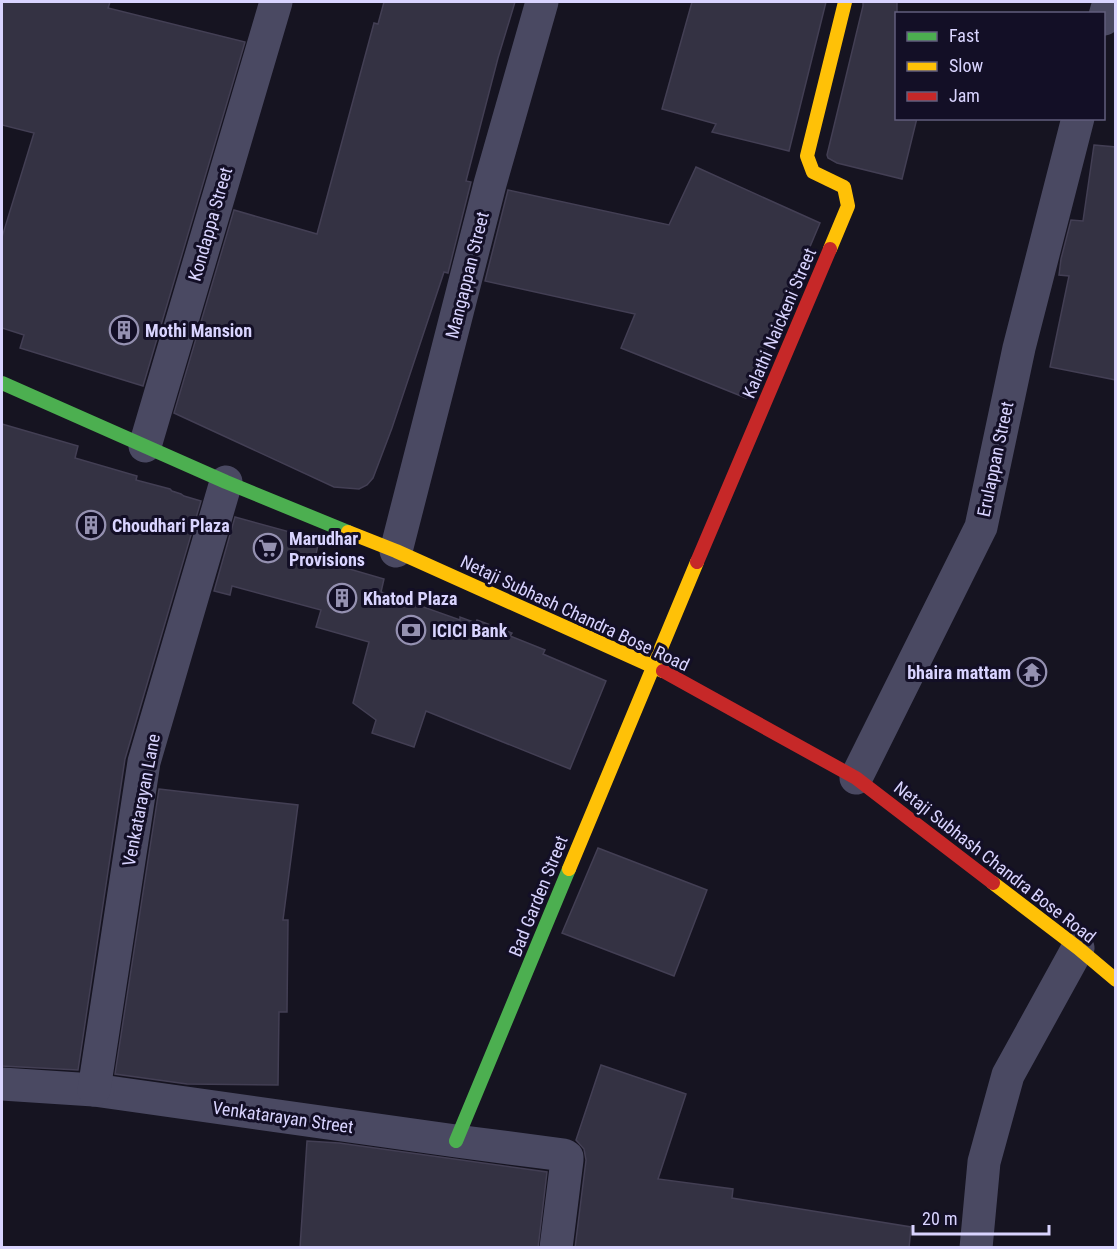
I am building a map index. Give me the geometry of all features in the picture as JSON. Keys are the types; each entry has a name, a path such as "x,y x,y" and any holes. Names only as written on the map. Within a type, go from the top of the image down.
{"street":[{"name":"Kondappa Street","path":"145,446 276,2"},
{"name":"Mangappan Street","path":"396,551 490,184 542,2"},
{"name":"Kalathi Naickeni Street","path":"653,665 848,206 844,187 813,171 807,156 845,2"},
{"name":"Erulappan Street","path":"856,778 981,527 1019,348 1077,120"},
{"name":"Netaji Subhash Chandra Bose Road","path":"2,383 226,482 396,551 653,665 856,778 1078,948 1116,980"},
{"name":"Venkatarayan Lane","path":"94,1090 144,762 226,482"},
{"name":"Bad Garden Street","path":"456,1141 653,665"},
{"path":"976,1248 984,1162 1008,1075 1078,948"},
{"name":"Venkatarayan Street","path":"2,1084 94,1090 564,1155 567,1160 556,1248"}],"building":[{"path":"2,2 110,2 108,8 245,42 143,386 20,348 24,335 2,328 2,237 34,133 2,125"},
{"path":"384,2 515,2 466,181 471,182 448,273 444,272 373,478 359,489 334,487 174,413 234,210 317,234 374,23 378,24"},
{"path":"692,2 826,2 789,151 712,132 716,124 662,109"},
{"path":"863,2 897,2 897,12 895,12 895,120 917,120 902,179 837,163 827,155"},
{"path":"1094,145 1116,147 1116,380 1050,367 1069,276 1059,275 1061,259 1071,220 1083,221"},
{"path":"696,167 820,223 746,398 621,348 635,314 485,281 508,190 669,225"},
{"path":"2,424 78,446 75,458 137,476 136,480 170,489 201,501 125,759 78,1070 2,1066"},
{"path":"235,517 319,540 315,559 384,579 381,592 460,620 460,617 476,623 477,620 512,633 510,636 545,650 543,654 606,681 570,769 426,711 414,747 372,733 376,720 353,703 369,642 316,627 321,610 232,586 230,595 214,591"},
{"path":"159,789 298,805 283,920 288,920 287,1012 279,1012 278,1085 187,1084 115,1074"},
{"path":"598,848 707,890 674,976 562,933"},
{"path":"601,1065 686,1094 658,1179 733,1189 732,1198 911,1227 909,1248 575,1248 586,1160 584,1149 576,1140"},
{"path":"307,1141 339,1143 547,1172 538,1248 300,1248"}],"traffic: fast":[{"path":"2,383 226,482 348,532"},
{"path":"456,1141 569,869"}],"traffic: slow":[{"path":"830,249 848,206 844,187 813,172 807,156 845,2"},
{"path":"348,532 396,551 663,671"},
{"path":"569,869 697,562"},
{"path":"993,883 1116,980"}],"traffic: jam":[{"path":"697,562 830,249"},
{"path":"663,671 856,778 993,883"}],"place":[{"name":"Mothi Mansion","path":"124,330"},
{"name":"Choudhari Plaza","path":"91,525"},
{"name":"Marudhar Provisions","path":"268,548"},
{"name":"Khatod Plaza","path":"342,598"},
{"name":"ICICI Bank","path":"411,630"},
{"name":"bhaira mattam","path":"1032,672"}]}
